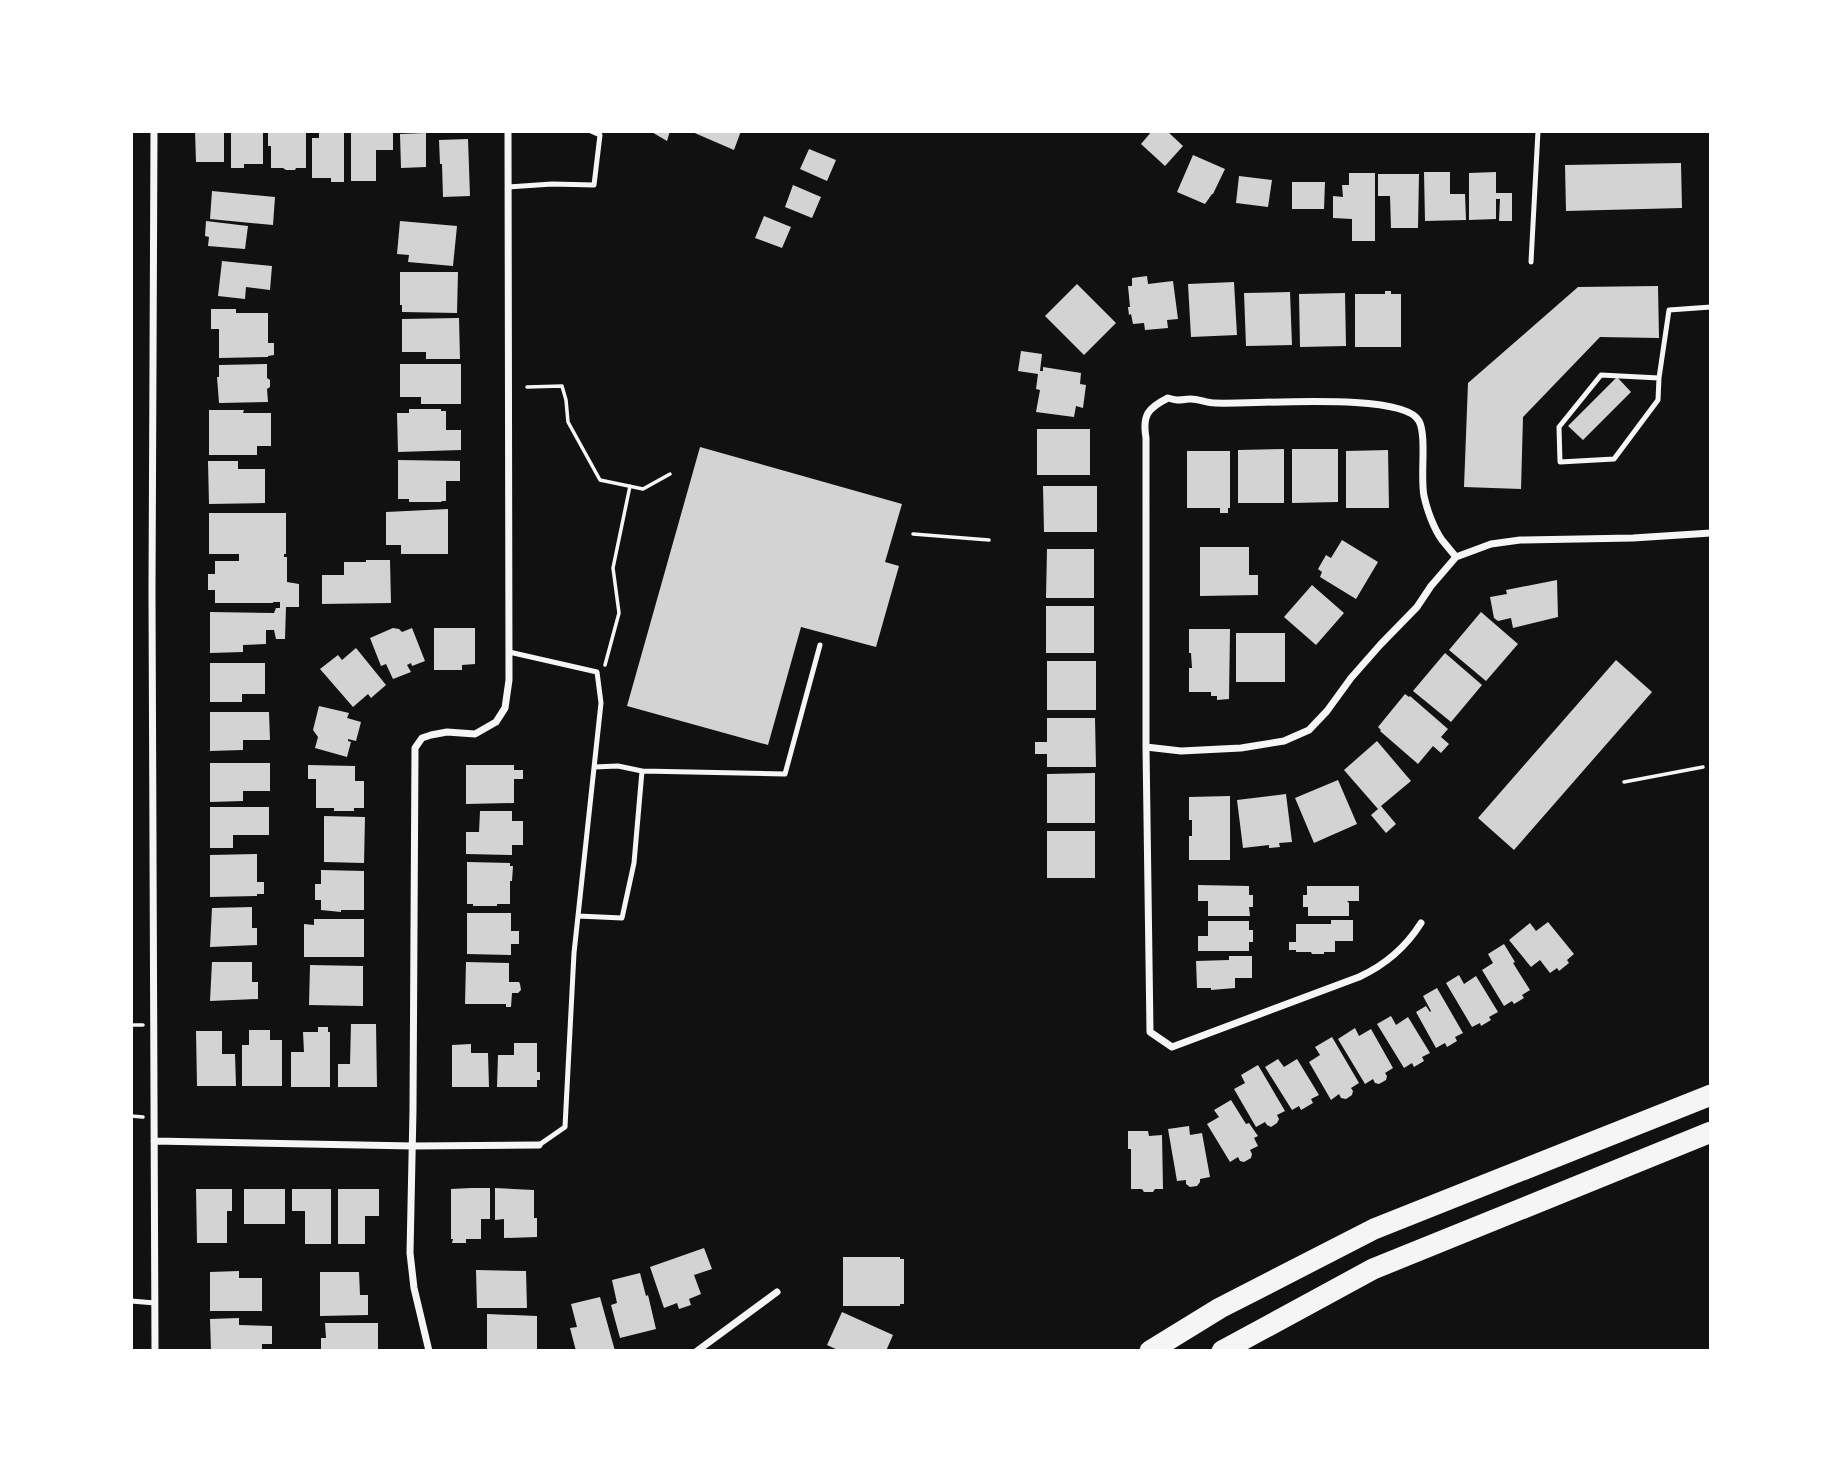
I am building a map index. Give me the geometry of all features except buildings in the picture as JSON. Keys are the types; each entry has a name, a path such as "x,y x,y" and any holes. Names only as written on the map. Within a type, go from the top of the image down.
{"highway":[{"path":"1150,1351 1220,1308 1374,1229 1711,1095"},
{"path":"1222,1351 1373,1269 1711,1132"}],"street":[{"path":"154,131 152,606 155,1351"},
{"path":"429,1351 414,1289 410,1253 415,748 422,738 431,735 447,732 475,734 496,722 505,708 509,680 508,131"},
{"path":"1421,923 1398,951 1369,972 1172,1047 1150,1032 1144,424 1148,413 1153,406 1168,398 1179,402 1189,399 1213,404 1332,402 1410,411 1419,421 1422,431 1423,494 1437,531 1456,557"},
{"path":"1146,747 1181,751 1241,748 1284,741 1309,730 1351,678 1417,607 1456,557 1491,544 1520,540 1633,538 1711,533"},
{"path":"154,1142 539,1145"},
{"path":"697,1351 777,1292"}],"lane":[{"path":"508,187 594,185 600,135 591,131"},
{"path":"1531,262 1538,131"},
{"path":"1659,378 1601,375 1559,427 1560,462 1614,459 1658,400 1669,310 1711,307"},
{"path":"594,767 618,766 642,771 785,774 820,645"},
{"path":"509,652 597,672 601,703 574,953 565,1127 539,1145"},
{"path":"578,916 622,918 635,863 642,771"},
{"path":"131,1301 155,1303"}],"path":[{"path":"527,387 562,386 568,422 600,480 643,489 670,474"},
{"path":"599,686 619,613 613,568 630,486"},
{"path":"913,534 989,540"},
{"path":"1625,782 1703,767"}]}
